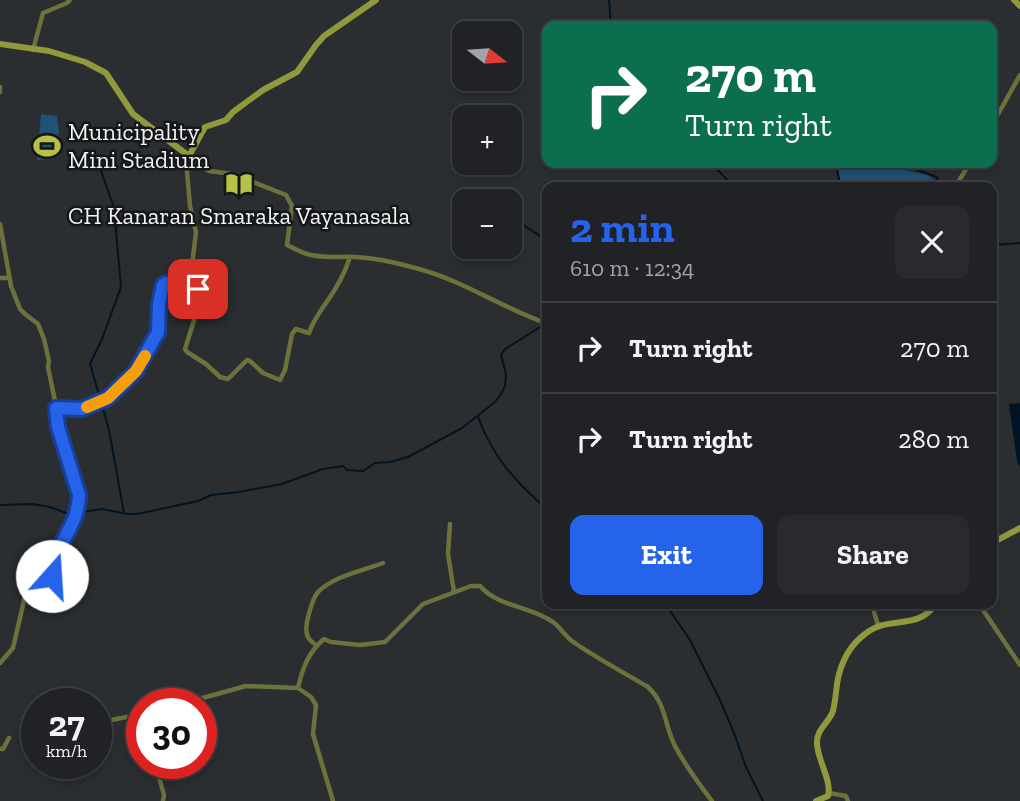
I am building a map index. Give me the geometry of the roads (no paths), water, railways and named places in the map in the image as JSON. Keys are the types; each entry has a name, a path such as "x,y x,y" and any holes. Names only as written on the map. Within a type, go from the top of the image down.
{"main road":[{"path":"0,44 49,51 85,62 106,73 134,114 189,156 205,127 226,120 263,90 297,72 324,36 376,0"},
{"path":"1014,0 1020,6"},
{"path":"997,540 1020,528"},
{"path":"816,801 829,793 820,762 818,736 832,712 841,666 849,651 857,640 878,625 917,620 932,609"}],"street":[{"path":"33,50 43,13 70,0"},
{"path":"997,116 1020,75"},
{"path":"186,283 196,232 188,184 186,160 189,156 209,171 233,174 286,195 292,206 287,244 306,254 386,260 423,270 542,322"},
{"path":"0,224 9,278 20,309 38,324 44,339 58,427 79,495 79,506 72,526 56,555 52,576 32,584 26,592 13,648 0,663"},
{"path":"56,408 82,409 108,398 136,371 158,332 159,304 163,285 166,283 186,283 202,291 185,349 187,352 220,377 228,379 247,360 263,373 280,380 285,370 292,334 296,329 309,333 346,270 350,257"},
{"path":"0,278 9,278"},
{"path":"450,524 448,554 454,592"},
{"path":"317,645 309,640 306,634 311,605 316,594 331,582 383,564"},
{"path":"298,688 301,673 311,653 324,639 360,645 385,642 424,604 471,586 480,586 495,598 553,622 570,640 648,687 663,707 674,744 712,801"},
{"path":"874,609 878,625"},
{"path":"982,609 1020,665"},
{"path":"217,694 246,686 298,688 311,697 316,705 313,734 333,801"},
{"path":"0,749 4,748 9,738"},
{"path":"160,779 163,801"},
{"path":"829,793 846,796 848,801"}],"waterway":[{"path":"609,0 611,21"},
{"path":"99,165 114,208 121,287 90,364 100,398"},
{"path":"716,168 729,182"},
{"path":"837,168 840,182"},
{"path":"912,168 937,177 938,182"},
{"path":"522,224 542,237"},
{"path":"997,245 1020,243"},
{"path":"0,505 32,504 69,514 102,509 137,514 198,501 211,495 282,484 323,469 343,466 347,470 363,471 375,463 408,457 462,428 495,402 505,386 506,374 501,355 505,349 542,326"},
{"path":"102,405 124,513"},
{"path":"478,417 506,468 542,505"},
{"path":"669,609 690,640 720,700 746,767 763,801"}],"place":[{"name":"Municipality Mini Stadium","path":"47,146"},
{"name":"CH Kanaran Smaraka Vayanasala","path":"239,184"}]}
